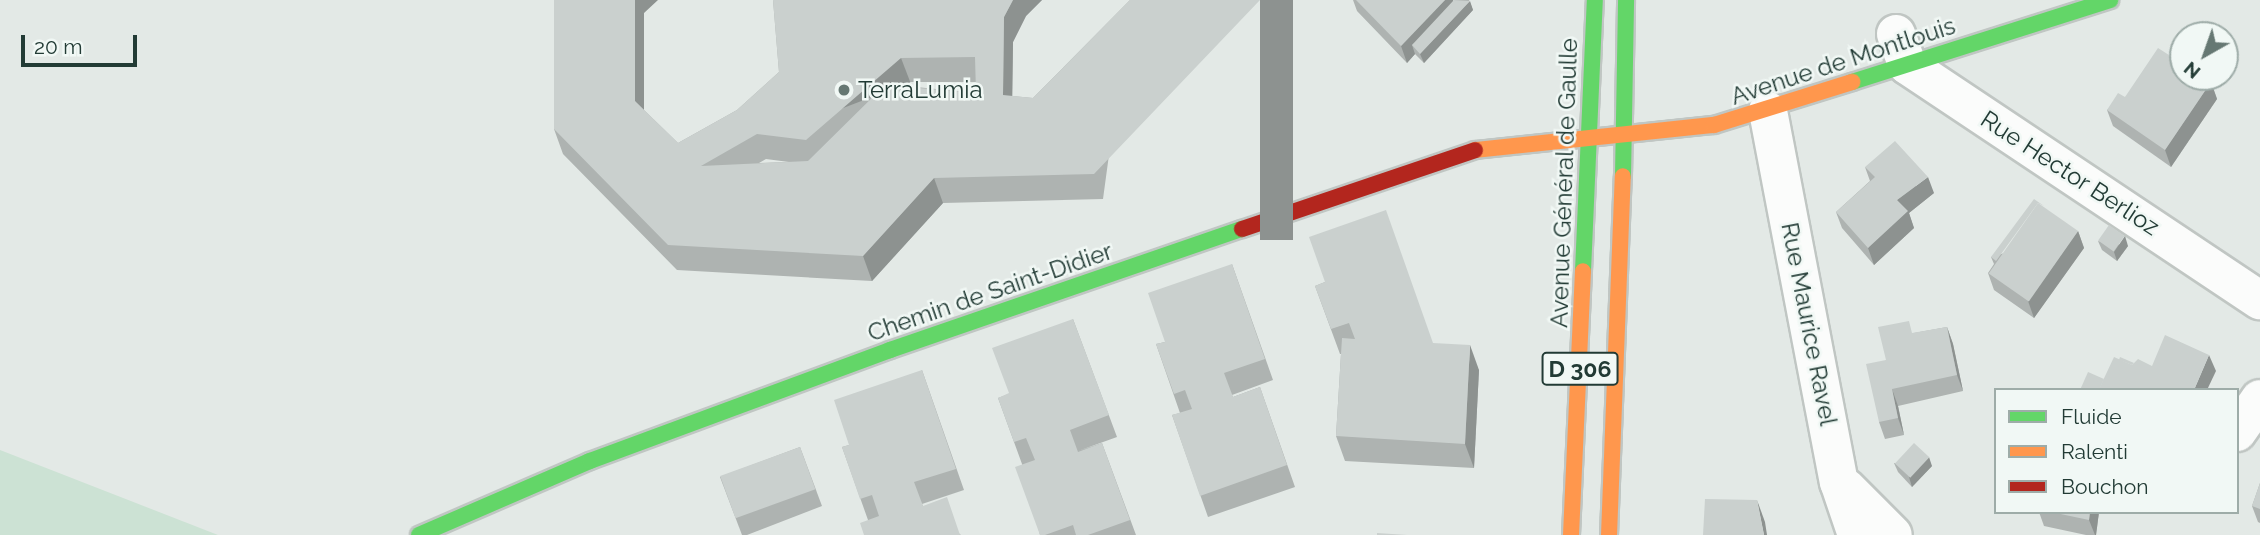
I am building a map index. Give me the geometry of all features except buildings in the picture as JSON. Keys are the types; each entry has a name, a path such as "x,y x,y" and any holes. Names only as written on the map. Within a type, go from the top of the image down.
{"street":[{"name":"Avenue Général de Gaulle","path":"1571,535 1595,0"},
{"path":"1625,136 1626,0"},
{"name":"Avenue de Montlouis","path":"1588,141 1714,125 1768,111 1902,49 2110,0"},
{"name":"Rue Hector Berlioz","path":"1902,49 2260,300"},
{"name":"Rue Maurice Ravel","path":"1768,111 1839,482 1857,535"},
{"name":"D 306","path":"1609,535 1625,136"},
{"name":"Chemin de Saint-Didier","path":"419,535 590,461 890,350 1443,159 1467,151 1588,141"},
{"path":"2239,429 2260,398"},
{"path":"1839,482 1893,535"}],"green space":[{"path":"0,450 218,535 0,535"}],"traffic: fast":[{"path":"1583,271 1595,0"},
{"path":"1623,176 1626,0"},
{"path":"1852,82 2110,0"},
{"path":"419,535 590,461 890,350 1242,229"}],"traffic: slow":[{"path":"1475,150 1714,125 1852,82"},
{"path":"1609,535 1623,176"},
{"path":"1571,535 1583,271"}],"traffic: jam":[{"path":"1242,229 1475,150"}],"place":[{"name":"TerraLumia","path":"844,90"}]}
